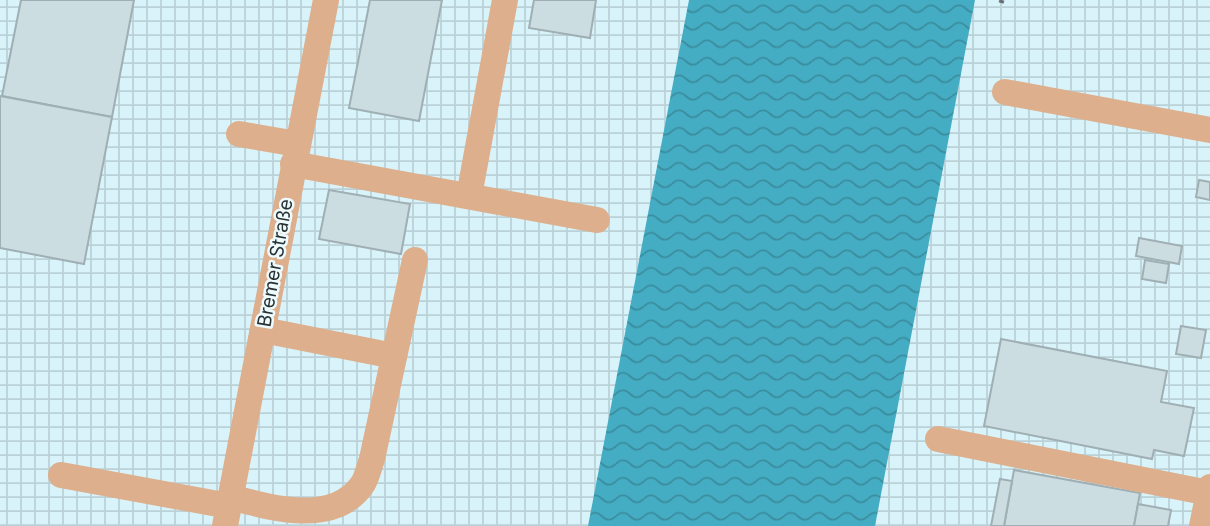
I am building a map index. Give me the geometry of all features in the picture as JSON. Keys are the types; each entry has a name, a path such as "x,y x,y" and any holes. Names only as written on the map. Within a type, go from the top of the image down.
{"street":[{"name":"Bremer Straße","path":"228,510 326,0"},
{"path":"469,196 505,0"},
{"path":"1006,92 1210,130"},
{"path":"239,134 295,154 469,196 597,220"},
{"path":"61,475 228,510 327,512 346,504 363,484 372,459 415,260"},
{"path":"263,330 394,356"},
{"path":"938,439 1209,490 1202,526"}],"shaded area":[{"path":"0,0 1210,0 1210,526 0,526"}],"water":[{"path":"689,0 975,0 875,526 588,526"}],"building":[{"path":"21,0 134,0 112,117 2,96"},
{"path":"370,0 442,0 419,121 349,108"},
{"path":"534,0 596,0 590,38 529,28"},
{"path":"0,96 112,117 84,264 0,248"},
{"path":"1199,180 1210,182 1210,200 1196,197"},
{"path":"329,190 410,204 401,254 319,239"},
{"path":"1139,238 1182,246 1179,264 1136,256"},
{"path":"1145,260 1169,264 1166,283 1142,279"},
{"path":"1181,326 1206,330 1201,358 1176,354"},
{"path":"1001,339 1167,371 1161,402 1194,408 1184,456 1154,450 1152,459 984,426"},
{"path":"1014,470 1140,493 1134,526 1004,526"},
{"path":"1000,479 1012,481 1004,526 991,526"},
{"path":"1138,504 1171,510 1168,526 1134,526"}]}
